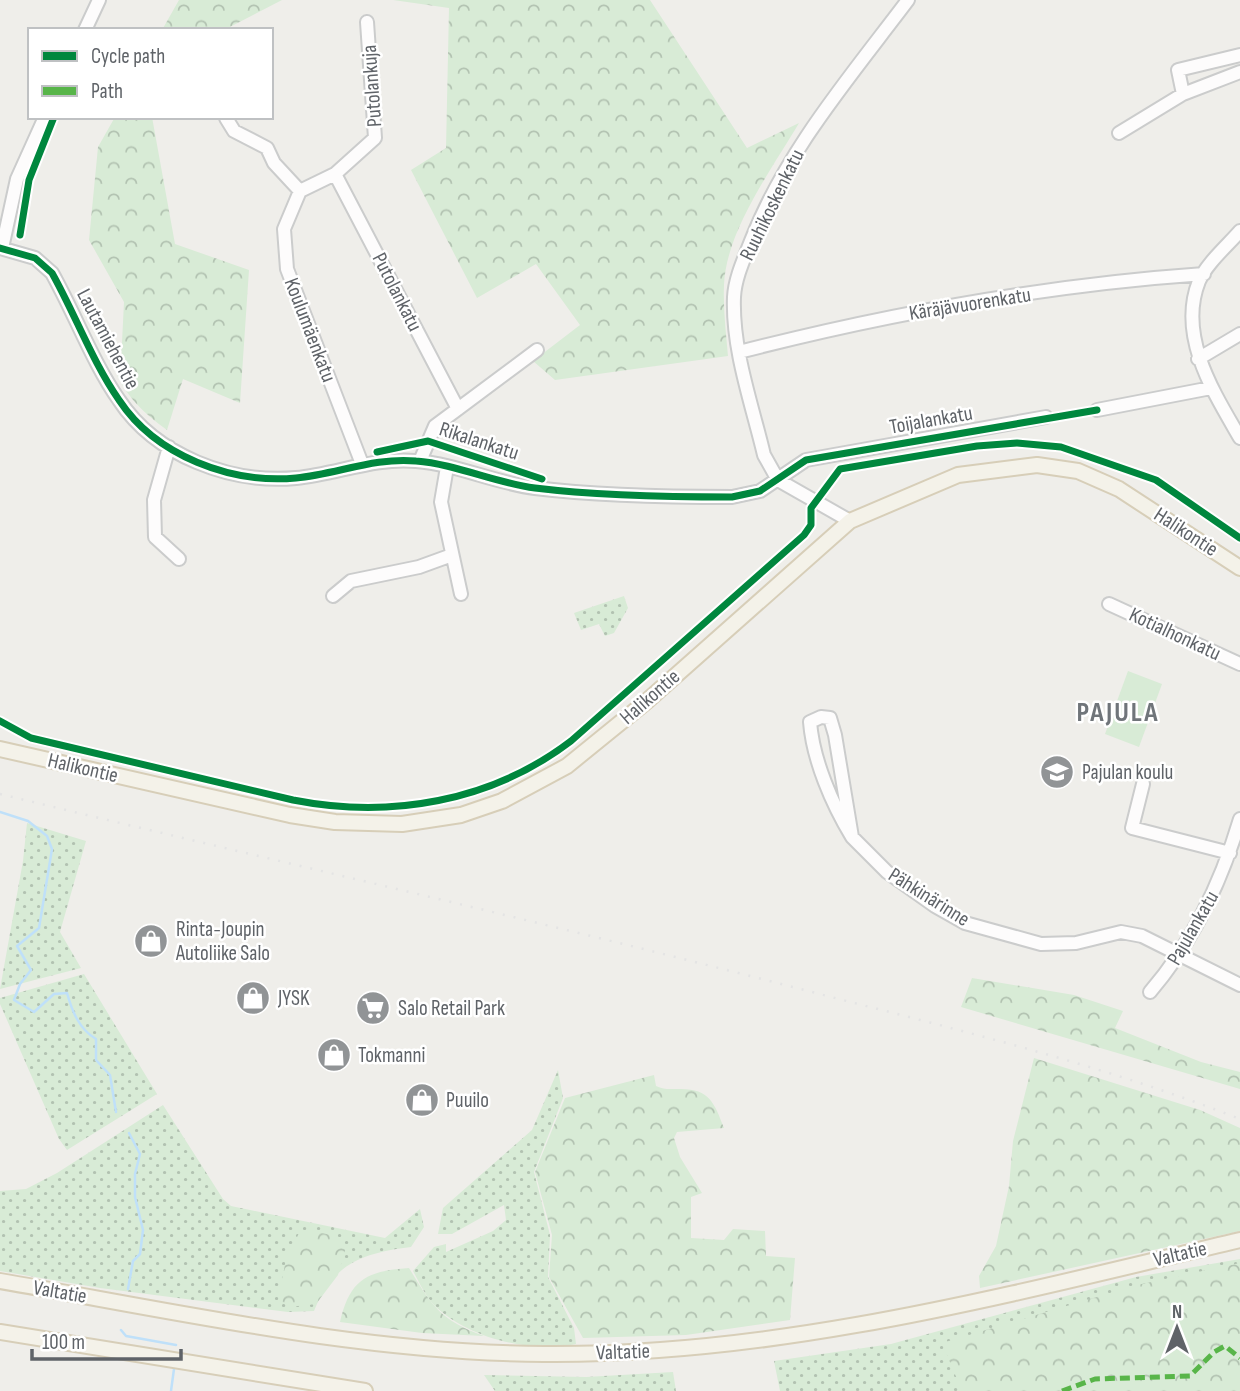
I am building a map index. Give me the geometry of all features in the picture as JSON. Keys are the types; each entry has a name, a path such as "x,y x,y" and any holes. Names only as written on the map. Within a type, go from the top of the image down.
{"main road":[{"name":"Halikontie","path":"0,749 290,815 335,822 402,824 461,815 502,801 567,766 647,701 850,521 958,475 1037,465 1078,471 1119,489 1240,568"},
{"name":"Valtatie","path":"0,1281 429,1350 544,1354 648,1352 833,1331 911,1316 1240,1240"},
{"path":"0,1332 365,1391"}],"street":[{"path":"86,28 99,0"},
{"name":"Ruuhikoskenkatu","path":"778,480 764,455 739,352 734,310 736,285 770,197 814,124 908,0"},
{"name":"Putolankuja","path":"335,174 376,138 367,22"},
{"path":"1183,94 1178,70 1240,54"},
{"path":"1119,133 1183,94 1240,72"},
{"path":"1,248 17,179 44,119"},
{"path":"227,119 234,131 267,148 274,163 300,191 335,174"},
{"name":"Putolankatu","path":"335,174 458,409"},
{"name":"Koulumäenkatu","path":"300,191 284,229 287,269 362,464"},
{"path":"1240,231 1204,274 1196,294 1194,322 1198,359 1210,388 1240,438"},
{"name":"Lautamiehentie","path":"1,248 35,258 52,273 118,400 141,428 194,461 220,470 249,476 305,477"},
{"name":"Käräjävuorenkatu","path":"739,352 860,322 1089,284 1204,274"},
{"path":"1198,359 1240,334"},
{"path":"420,461 435,426 537,350"},
{"path":"1097,410 1210,388"},
{"name":"Toijalankatu","path":"778,480 806,460 1046,417"},
{"path":"169,447 154,500 155,537 179,559"},
{"name":"Rikalankatu","path":"305,477 395,459 420,461 536,488 675,497 732,498 760,491 778,480"},
{"path":"447,467 440,502 461,594"},
{"path":"778,480 850,521"},
{"path":"333,596 351,582 419,568 452,555"},
{"name":"Kotialhonkatu","path":"1109,604 1240,664"},
{"name":"Pähkinärinne","path":"852,837 835,735 830,718 821,717 810,722 811,739 839,816 852,837 887,872 965,923 1041,944 1076,943 1121,932 1142,936 1240,985"},
{"path":"1143,784 1132,828 1230,853"},
{"name":"Pajulankatu","path":"1150,992 1174,964 1208,905 1230,853 1240,819"}],"green space":[{"path":"179,0 282,0 228,28 163,28"},
{"path":"393,0 650,0 747,148 799,123 752,201 733,243 724,285 728,356 555,380 533,361 580,325 536,264 477,298 411,170 446,148 449,8"},
{"path":"114,119 152,119 175,244 249,270 240,403 183,379 167,430 136,404 115,370 121,362 124,302 89,240 98,147"},
{"path":"624,596 628,608 614,633 605,636 599,624 581,630 574,613"},
{"path":"1128,671 1162,684 1139,747 1105,734"},
{"path":"27,823 86,841 60,932 81,968 0,989 23,861"},
{"path":"84,974 157,1094 67,1150 59,1139 0,1004 0,998"},
{"path":"972,978 1074,995 1123,1011 1115,1028 1201,1062 1240,1072 1240,1089 961,1007"},
{"path":"1034,1058 1200,1110 1240,1128 1240,1231 980,1288 979,1276 996,1246 1009,1186 1013,1141"},
{"path":"558,1070 563,1098 534,1172 550,1235 548,1277 574,1328 576,1344 539,1347 499,1340 462,1326 433,1304 413,1271 434,1247 446,1244 446,1252 493,1231 506,1220 504,1205 452,1234 438,1234 443,1208 532,1130"},
{"path":"654,1075 656,1086 688,1089 704,1094 713,1104 724,1128 677,1132 674,1138 680,1157 702,1193 691,1197 691,1238 724,1240 733,1229 765,1231 766,1256 795,1258 790,1320 686,1335 583,1338 549,1277 552,1235 535,1172 565,1098"},
{"path":"163,1105 223,1199 231,1206 385,1238 420,1209 424,1227 411,1247 364,1257 340,1271 330,1282 314,1311 288,1312 100,1288 0,1271 0,1191 26,1189 57,1173"},
{"path":"318,1232 335,1236 346,1247 338,1275 316,1304 289,1307 278,1298 286,1260 299,1233"},
{"path":"1240,1259 1240,1391 780,1391 774,1361 891,1344 1136,1277"},
{"path":"1240,1263 1240,1391 962,1391 942,1343 1137,1285"},
{"path":"409,1268 439,1311 457,1324 484,1336 422,1333 340,1322 349,1296 362,1280 382,1272"},
{"path":"673,1372 676,1391 495,1391 484,1375 586,1377"}],"waterway":[{"path":"0,812 28,821 47,836 52,849 39,928 17,946 31,970 20,984 14,1000 34,1012 54,994 67,993 77,1019 96,1039 96,1060 110,1075 116,1112"},
{"path":"128,1289 133,1261 140,1254 143,1230 135,1197 135,1174 140,1154 129,1133"},
{"path":"121,1330 126,1336 176,1345"},
{"path":"171,1391 174,1369"}],"railway":[{"path":"0,794 592,936 960,1030 1129,1079 1240,1119"}],"marked path":[{"path":"1062,1391 1095,1379 1190,1376 1214,1352 1225,1346 1240,1358"}],"cycle path":[{"path":"20,235 29,180 53,119"},
{"path":"0,248 35,258 52,273 119,400 153,437 197,462 246,476 296,478 401,460 446,466 535,488 584,493 732,497 760,491 806,460 1097,410"},
{"path":"377,452 428,441 542,479"},
{"path":"0,721 31,738 293,800 366,807 402,806 438,800 507,779 540,762 571,741 804,535 811,525 811,508 840,469 977,446 1017,443 1061,447 1156,480 1240,538"}],"place":[{"name":"Pajulan koulu","path":"1057,772"},
{"name":"Rinta-Joupin Autoliike Salo","path":"151,941"},
{"name":"JYSK","path":"253,998"},
{"name":"Salo Retail Park","path":"373,1008"},
{"name":"Tokmanni","path":"334,1055"},
{"name":"Puuilo","path":"422,1100"}],"district":[{"name":"PAJULA","path":"1118,712"}]}
